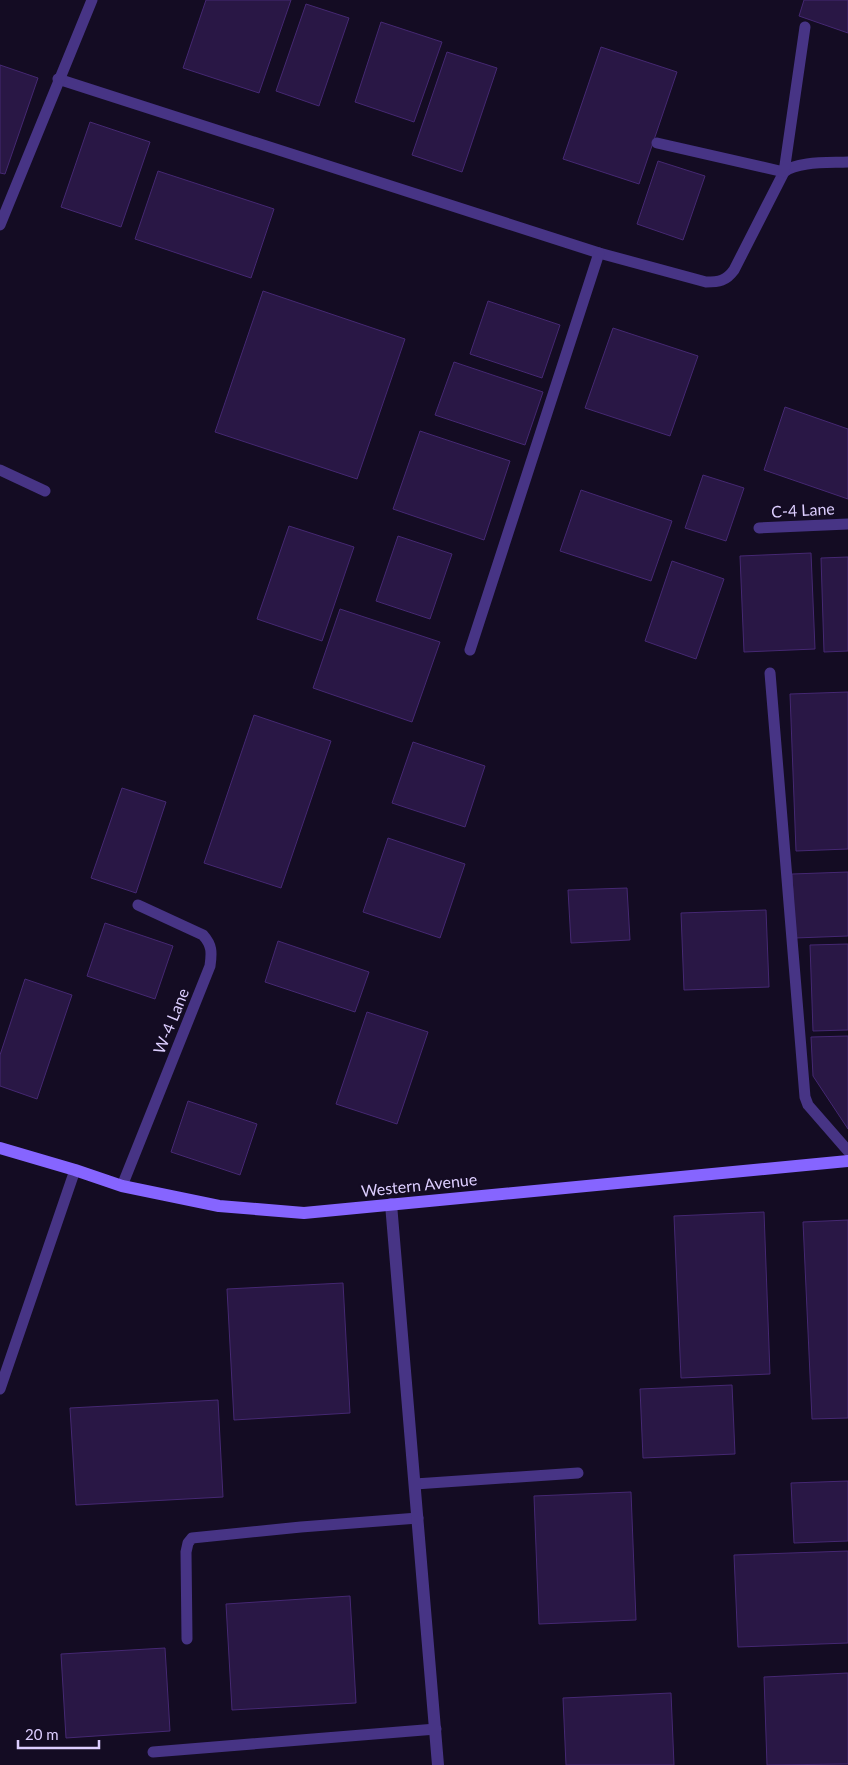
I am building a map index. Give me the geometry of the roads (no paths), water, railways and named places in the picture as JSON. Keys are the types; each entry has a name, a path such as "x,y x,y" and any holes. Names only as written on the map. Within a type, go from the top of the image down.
{"street":[{"name":"Western Avenue","path":"0,1148 122,1186 219,1206 304,1213 848,1160"},
{"path":"391,1204 438,1765"}],"lane":[{"path":"0,225 58,79 92,0"},
{"path":"58,79 599,253 706,282 718,282 728,278 734,270 784,172 805,28"},
{"path":"657,143 784,172"},
{"path":"784,172 788,168 798,166 848,162"},
{"path":"470,650 599,253"},
{"path":"0,470 45,491"},
{"name":"C-4 Lane","path":"759,528 848,524"},
{"path":"770,673 805,1097 808,1104 848,1152"},
{"name":"W-4 Lane","path":"122,1186 210,966 212,953 210,943 203,935 138,905"},
{"path":"0,1389 75,1170"},
{"path":"415,1484 578,1473"},
{"path":"187,1639 186,1552 188,1543 192,1538 418,1518"},
{"path":"153,1752 436,1729"}]}
